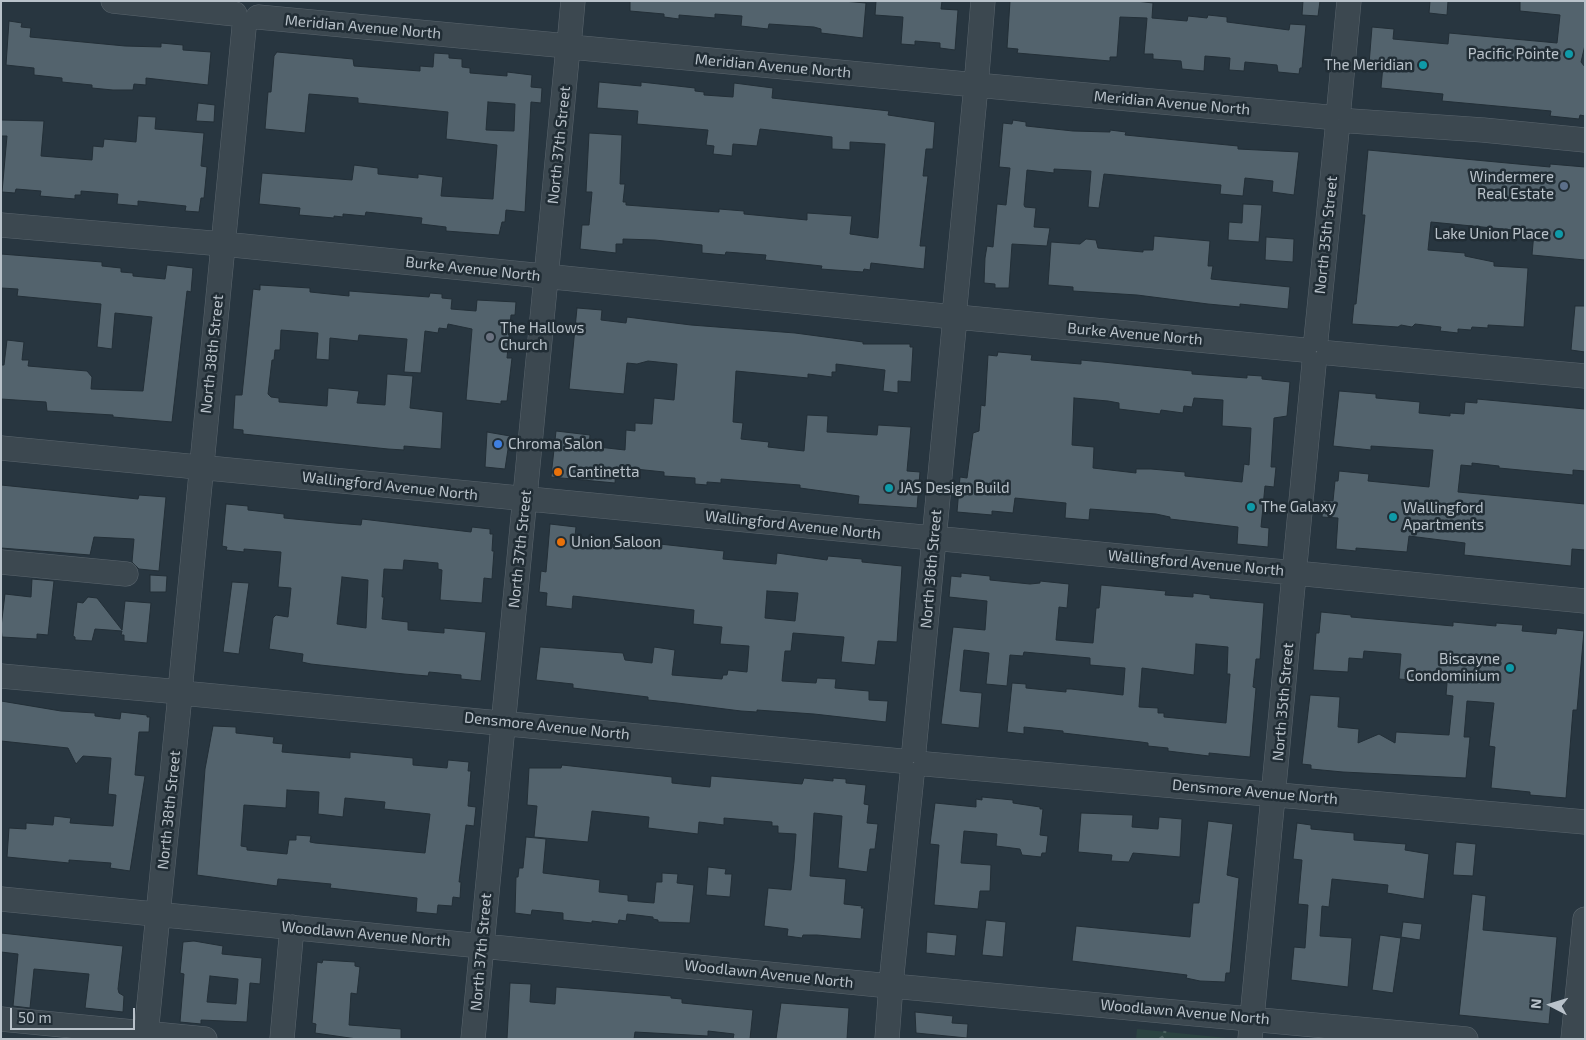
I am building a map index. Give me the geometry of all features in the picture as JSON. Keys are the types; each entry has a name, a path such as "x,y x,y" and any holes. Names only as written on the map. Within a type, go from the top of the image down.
{"street":[{"name":"Meridian Avenue North","path":"113,1 976,85 1585,140"},
{"name":"North 37th Street","path":"473,1039 573,1"},
{"name":"North 36th Street","path":"887,1039 983,1"},
{"name":"North 35th Street","path":"1251,1029 1349,1"},
{"name":"North 38th Street","path":"146,1034 246,13"},
{"name":"Burke Avenue North","path":"1,225 223,244 1316,352 1585,376"},
{"name":"Wallingford Avenue North","path":"1,448 1585,601"},
{"path":"1,562 126,574"},
{"name":"Densmore Avenue North","path":"1,676 913,762 1585,822"},
{"name":"Woodlawn Avenue North","path":"1,899 891,986 1251,1029 1466,1039"},
{"path":"1573,1039 1585,919"},
{"path":"282,1039 292,927"},
{"path":"1,1020 206,1039"}],"path":[{"path":"1160,1039 1165,1035"}],"green space":[{"path":"1137,1029 1227,1038 1227,1039 1136,1039"}],"building":[{"path":"630,1 843,1 866,3 863,38 821,33 821,29 814,27 769,24 768,29 741,26 742,16 715,14 715,18 679,15 679,19 664,17 664,14 630,11"},
{"path":"876,1 942,1 941,9 958,10 955,50 940,48 940,43 915,41 915,45 901,44 903,17 875,15"},
{"path":"1010,1 1136,1 1153,3 1152,18 1187,21 1188,16 1207,18 1208,15 1227,17 1227,22 1289,30 1290,24 1306,25 1302,68 1300,68 1299,74 1278,72 1277,65 1245,62 1244,71 1229,70 1230,58 1205,56 1204,71 1182,69 1181,61 1153,59 1153,54 1144,54 1147,18 1120,17 1117,57 1110,57 1110,61 1017,53 1018,49 1007,48"},
{"path":"1303,1 1320,1 1318,16 1302,15"},
{"path":"1430,1 1448,1 1447,15 1429,13"},
{"path":"1520,1 1585,1 1585,45 1581,62 1585,67 1585,116 1580,115 1579,119 1550,116 1551,111 1442,101 1443,94 1381,88 1383,65 1369,64 1372,27 1394,29 1393,39 1448,44 1449,33 1557,43 1560,15 1520,11"},
{"path":"9,21 22,23 21,27 31,28 30,37 125,46 161,47 161,43 183,45 183,50 211,52 208,85 146,78 146,85 134,84 133,90 113,90 92,88 92,85 62,82 62,78 34,75 34,68 6,65"},
{"path":"277,52 353,59 354,66 420,71 420,66 433,67 434,53 449,54 449,58 462,59 462,67 470,68 470,73 507,76 507,72 532,75 531,87 542,88 541,103 531,102 525,212 506,210 505,222 502,222 499,235 446,231 446,227 421,224 422,218 366,212 365,216 343,214 343,217 334,216 334,218 299,215 300,208 259,204 262,173 352,180 354,165 378,168 378,174 418,178 418,174 443,177 441,196 493,199 497,145 446,139 448,112 358,103 358,98 309,94 305,133 265,129 268,92 271,92 274,56","holes":["488,102 515,104 514,131 486,130"]},
{"path":"599,82 641,86 641,82 695,88 695,91 704,92 704,95 733,97 734,83 773,88 772,98 889,111 888,115 935,122 933,149 926,149 923,176 928,176 920,246 926,246 924,269 871,263 870,270 864,269 863,272 821,269 822,266 765,260 766,255 726,252 725,255 702,253 702,245 655,240 623,239 623,244 616,244 616,253 580,249 582,225 589,225 592,192 586,192 589,133 622,135 620,184 625,184 623,202 626,202 626,205 719,212 719,209 744,211 744,214 807,220 807,213 852,216 850,234 878,238 885,144 850,142 850,150 832,149 832,137 760,129 757,146 733,144 732,156 713,154 714,146 706,145 708,130 637,124 638,111 597,108"},
{"path":"198,103 215,105 214,122 196,121"},
{"path":"138,116 156,117 155,129 204,133 201,166 207,167 204,198 201,198 199,212 185,211 186,206 138,201 138,206 117,204 118,194 81,191 81,195 75,195 75,199 40,196 41,191 16,189 15,193 2,192 7,136 1,136 1,120 44,121 41,156 92,160 93,146 103,147 104,139 136,142"},
{"path":"1013,120 1026,122 1026,126 1073,131 1110,132 1110,130 1126,132 1125,135 1238,146 1238,149 1299,152 1294,195 1272,192 1273,181 1245,178 1243,196 1220,194 1221,185 1104,174 1099,208 1088,207 1091,171 1054,169 1054,173 1027,170 1024,205 1025,207 1036,208 1034,227 1050,228 1047,246 1012,244 1009,288 995,288 995,284 984,283 985,258 987,246 993,247 997,204 1006,205 1010,168 999,167 1003,123 1012,124"},
{"path":"1368,150 1550,167 1550,164 1585,167 1585,260 1532,255 1534,232 1431,222 1428,250 1465,253 1465,256 1494,262 1494,266 1528,268 1524,327 1488,325 1488,328 1472,327 1471,330 1458,329 1458,333 1440,331 1441,327 1415,324 1412,327 1401,325 1398,327 1352,324 1354,304 1356,304 1365,215 1362,215"},
{"path":"1243,204 1262,205 1259,242 1228,240 1229,222 1242,223"},
{"path":"1154,236 1210,241 1208,266 1213,266 1211,279 1290,287 1288,309 1240,304 1240,307 1137,295 1073,291 1073,287 1048,285 1051,242 1080,244 1086,239 1096,240 1098,248 1143,252 1143,250 1153,250"},
{"path":"1266,237 1294,239 1293,262 1265,260"},
{"path":"1,254 102,262 102,266 121,268 121,272 133,273 133,276 165,279 167,265 193,268 191,292 187,291 172,422 113,417 113,415 47,411 46,402 1,399 1,365 4,365 7,340 24,342 22,360 29,360 28,366 87,371 92,377 91,389 143,391 152,317 115,313 112,349 97,347 101,304 17,296 18,289 1,288"},
{"path":"260,285 310,288 310,292 349,296 349,291 429,297 430,293 442,294 442,298 452,299 451,309 476,311 477,300 516,302 515,315 511,315 507,358 512,358 507,401 501,401 501,404 466,400 472,329 448,324 447,329 439,328 438,333 425,331 421,373 404,372 407,339 359,335 358,341 330,338 329,360 316,359 318,333 281,330 280,350 275,350 274,360 272,360 268,394 271,397 279,398 279,402 327,406 328,388 359,391 357,403 385,405 387,374 413,376 410,408 443,412 441,449 404,446 404,450 388,449 243,434 243,430 233,429 235,395 242,395 253,289 260,290"},
{"path":"1575,306 1585,306 1585,352 1571,350"},
{"path":"577,308 602,310 601,320 626,323 627,317 691,325 795,333 863,342 863,344 910,344 910,347 913,347 911,382 898,381 898,393 883,391 885,370 836,364 836,372 832,372 832,377 808,374 808,378 736,371 733,422 743,423 741,439 769,442 768,447 804,451 807,415 828,416 827,432 877,435 878,425 911,427 907,471 920,472 917,508 858,504 859,496 800,488 800,485 721,479 721,483 707,482 707,485 695,484 695,478 664,476 664,472 616,467 615,483 551,477 556,431 590,435 589,446 625,450 626,430 635,431 635,423 652,424 654,398 674,400 677,364 648,361 637,364 627,363 624,394 569,389"},
{"path":"998,352 1032,355 1031,360 1081,364 1081,360 1192,371 1192,374 1247,378 1247,375 1262,376 1262,379 1290,382 1287,416 1274,418 1271,467 1276,467 1274,487 1265,486 1261,527 1269,528 1268,547 1237,544 1238,527 1170,519 1170,517 1156,514 1090,509 1089,520 1065,518 1066,503 1015,498 1013,513 992,511 992,515 957,512 960,477 967,478 973,433 979,431 981,405 985,406 988,355 997,356","holes":["1074,398 1119,403 1119,409 1160,414 1161,410 1183,413 1184,406 1192,407 1194,398 1223,400 1222,426 1251,428 1249,465 1244,464 1242,482 1185,476 1185,472 1136,469 1136,473 1093,468 1094,447 1072,445"]},
{"path":"1339,391 1376,394 1376,398 1420,402 1419,413 1450,416 1450,413 1464,414 1465,402 1477,403 1477,399 1585,409 1585,471 1573,470 1573,475 1499,468 1499,466 1472,463 1472,466 1461,465 1458,492 1585,504 1585,550 1572,549 1571,566 1464,555 1465,543 1409,536 1407,552 1356,548 1356,551 1336,549 1338,518 1322,517 1323,500 1333,501 1335,481 1338,481 1339,471 1369,474 1368,481 1429,487 1433,450 1371,446 1371,450 1333,446"},
{"name":"Chroma Salon","path":"487,432 510,436 505,469 485,467"},
{"path":"1,485 138,499 139,495 166,497 159,571 139,569 132,562 134,539 94,537 90,555 1,548"},
{"path":"226,504 248,506 248,510 284,514 284,518 335,523 361,525 362,519 471,532 472,527 490,529 490,534 493,534 492,551 494,551 492,579 484,578 482,603 440,600 442,570 438,569 438,563 404,560 403,570 384,569 382,597 384,597 382,619 408,622 408,630 444,633 444,628 486,632 481,681 461,679 461,675 429,672 428,676 311,664 302,662 303,654 269,649 273,618 276,615 288,617 291,588 278,587 281,552 244,549 244,552 226,550 227,547 222,546","holes":["342,577 368,580 366,628 337,624"]},
{"path":"550,524 576,527 574,545 612,548 613,538 617,537 632,539 632,541 724,551 723,559 776,564 777,553 827,560 828,556 862,559 862,562 902,566 897,642 878,641 875,665 841,662 844,637 793,633 791,651 785,651 782,681 816,683 817,678 836,679 835,688 869,691 869,700 888,701 886,722 814,714 757,710 757,712 741,711 648,700 648,697 573,688 573,684 536,680 540,647 623,653 625,660 652,663 654,647 675,650 672,675 722,679 723,675 727,675 728,670 747,672 749,646 720,644 722,627 693,624 694,610 573,596 572,609 546,606 547,593 539,592 541,571 546,572","holes":["767,591 798,593 795,621 765,618"]},
{"path":"961,573 990,576 990,580 1030,584 1040,583 1040,581 1069,584 1067,608 1059,607 1056,640 1093,643 1096,608 1099,608 1101,585 1166,591 1165,595 1193,597 1193,593 1210,595 1210,598 1264,603 1260,659 1256,659 1253,687 1256,688 1250,757 1209,753 1209,756 1168,751 1168,748 1148,746 1148,743 1063,733 1063,731 1024,727 1024,734 1007,732 1012,683 1026,684 1026,688 1066,692 1066,689 1071,689 1123,695 1125,668 1090,665 1090,658 1024,652 1023,656 1010,655 1007,686 986,684 989,653 964,650 960,691 982,693 979,728 941,724 953,627 985,630 987,601 949,597 951,576 961,577","holes":["1196,644 1228,647 1227,674 1230,674 1226,723 1164,717 1164,713 1158,713 1158,708 1139,707 1142,668 1194,675"]},
{"path":"150,575 167,576 166,592 150,592"},
{"path":"32,579 54,581 48,635 37,634 37,639 2,637 1,627 5,594 31,597"},
{"path":"232,582 249,583 239,654 223,652"},
{"path":"88,597 97,598 122,630 125,601 151,603 147,643 124,641 124,635 121,635 122,631 95,629 92,641 75,640 73,636 77,602 83,603"},
{"path":"1321,612 1351,615 1351,617 1453,626 1453,622 1496,626 1496,623 1523,625 1522,631 1556,634 1557,628 1584,631 1577,710 1573,710 1566,798 1530,795 1530,792 1491,788 1495,747 1489,746 1494,703 1467,701 1464,737 1470,737 1466,778 1343,772 1311,769 1311,765 1302,764 1310,695 1340,697 1338,727 1359,729 1358,743 1379,734 1395,743 1396,732 1449,735 1453,696 1446,695 1447,683 1399,679 1401,654 1364,651 1363,659 1349,658 1348,672 1313,670 1316,633 1319,633"},
{"path":"1,701 61,711 95,713 95,716 120,719 121,712 150,717 149,732 139,732 135,775 145,776 130,871 110,868 111,863 69,860 69,863 7,857 9,828 26,829 26,823 53,825 54,816 71,818 70,823 113,826 116,795 108,794 111,758 83,756 76,764 68,748 1,741"},
{"path":"213,726 236,727 236,733 274,737 273,743 283,744 282,752 350,758 350,752 413,758 413,765 447,768 448,760 469,762 468,771 471,771 468,806 476,807 474,826 466,825 459,882 461,882 460,898 453,897 452,906 438,905 437,914 416,912 417,898 330,888 331,884 278,879 277,886 197,875 205,769","holes":["287,790 319,792 318,814 343,817 345,798 385,802 384,809 430,814 425,853 315,843 310,842 311,836 296,835 296,840 289,840 287,854 247,850 247,847 241,846 244,805 286,808"]},
{"path":"562,765 672,777 672,783 710,787 711,776 802,784 804,778 833,781 833,778 846,779 846,783 866,785 864,804 869,805 867,823 878,824 875,849 870,849 867,872 838,868 842,816 814,813 810,876 846,879 844,904 862,906 861,908 864,908 861,939 817,935 803,935 802,938 787,936 788,929 764,926 768,888 791,890 794,862 796,834 778,833 778,826 772,826 772,822 724,818 724,825 699,822 698,834 648,828 649,817 592,811 588,842 534,837 537,806 527,805 529,768 561,768"},
{"path":"982,797 1013,800 1013,803 1043,809 1040,835 1048,836 1046,853 1042,853 1041,857 1022,855 1020,849 996,846 997,834 964,831 961,863 991,865 990,891 980,891 978,909 934,905 939,845 930,844 935,803 976,807 976,799 982,800"},
{"path":"1081,813 1133,815 1132,827 1158,829 1159,817 1182,819 1180,857 1133,853 1129,862 1111,861 1112,855 1078,852"},
{"path":"1208,821 1233,824 1227,875 1239,878 1230,973 1226,973 1225,982 1200,981 1186,978 1187,975 1072,961 1076,926 1190,937 1193,903 1199,903"},
{"path":"1297,823 1311,825 1311,829 1354,833 1354,840 1406,844 1405,850 1429,854 1424,899 1387,893 1388,885 1332,879 1329,907 1322,906 1320,936 1352,938 1348,987 1291,980 1294,947 1305,948 1308,905 1298,904 1302,860 1293,859"},
{"path":"526,837 546,839 543,873 600,880 599,892 628,895 628,901 654,903 656,882 662,882 662,873 678,874 677,883 694,885 690,923 658,922 653,917 627,914 626,921 619,920 618,924 592,921 592,923 563,920 563,913 532,910 531,915 515,913 516,877 518,877 519,868 523,868"},
{"path":"1456,842 1476,844 1473,876 1453,875"},
{"path":"708,867 726,869 725,874 732,874 730,897 706,895"},
{"path":"1472,894 1486,896 1483,930 1557,937 1549,1024 1459,1015"},
{"path":"986,920 1006,922 1003,957 982,955"},
{"path":"1403,922 1422,924 1420,940 1401,937"},
{"path":"927,932 957,935 955,956 926,953"},
{"path":"1,933 123,946 118,989 119,993 124,996 123,1012 85,1008 89,974 34,969 30,1008 13,1006 18,954 1,952"},
{"path":"1380,935 1401,938 1393,993 1372,990"},
{"path":"194,941 223,946 222,954 262,958 260,984 250,983 247,1022 201,1020 201,1024 180,1022 184,974 180,973 183,942","holes":["210,976 238,979 236,1004 207,1002"]},
{"path":"323,960 355,962 355,966 360,967 357,994 351,993 349,1025 401,1029 401,1039 357,1039 315,1033 316,1024 312,1023 317,962 322,963"},
{"path":"510,983 531,984 530,1002 555,1004 556,987 671,996 671,998 682,999 682,1003 753,1010 750,1039 733,1039 734,1034 708,1031 708,1036 635,1032 634,1039 507,1039"},
{"path":"781,1003 849,1008 847,1039 776,1039"},
{"path":"915,1012 953,1016 952,1023 968,1024 967,1038 916,1033"}],"place":[{"name":"Pacific Pointe","path":"1569,54"},
{"name":"The Meridian","path":"1423,65"},
{"name":"Windermere Real Estate","path":"1564,186"},
{"name":"Lake Union Place","path":"1559,234"},
{"name":"The Hallows Church","path":"490,337"},
{"name":"Chroma Salon","path":"498,444"},
{"name":"Cantinetta","path":"558,472"},
{"name":"JAS Design Build","path":"889,488"},
{"name":"The Galaxy","path":"1251,507"},
{"name":"Wallingford Apartments","path":"1393,517"},
{"name":"Union Saloon","path":"561,542"},
{"name":"Biscayne Condominium","path":"1510,668"}]}
